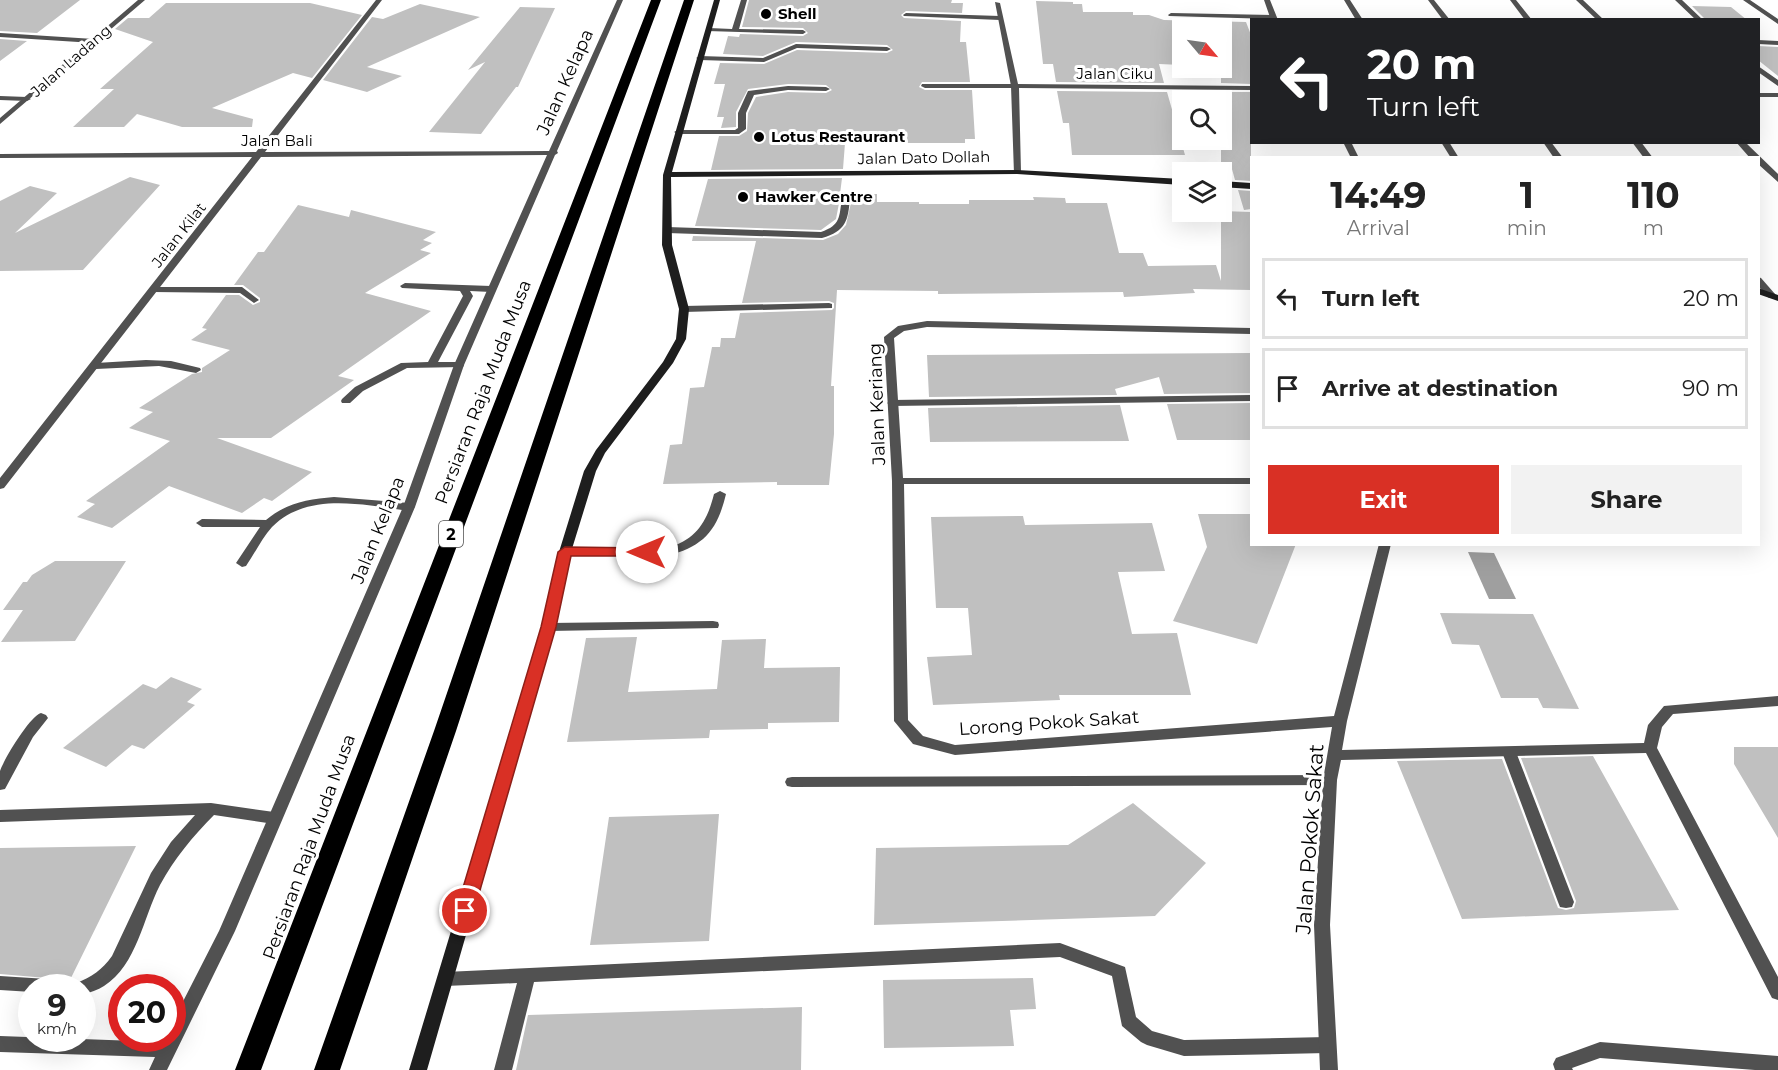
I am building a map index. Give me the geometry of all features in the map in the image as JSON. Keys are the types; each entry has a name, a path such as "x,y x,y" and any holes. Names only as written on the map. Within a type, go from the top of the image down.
{"highway":[{"name":"Persiaran Raja Muda Musa","path":"248,1070 379,721 656,0"},
{"path":"327,1070 446,731 689,0"}],"street":[{"name":"Jalan Ladang","path":"0,122 142,0"},
{"name":"Jalan Kilat","path":"0,486 156,290 379,0"},
{"name":"Jalan Kelapa","path":"186,1015 227,931 409,507 459,365 620,0"},
{"path":"418,1070 549,627 565,552 590,471 600,452 668,363 681,339 684,309 667,245 667,175 717,0"},
{"path":"735,31 744,0"},
{"path":"1172,15 1274,18 1267,0"},
{"path":"1347,0 1359,18"},
{"path":"1431,0 1445,18"},
{"path":"1513,0 1527,18"},
{"path":"1579,0 1599,18"},
{"path":"1678,0 1698,18"},
{"path":"1746,0 1778,22"},
{"path":"997,3 1015,86 1017,172"},
{"path":"906,15 1000,18"},
{"path":"709,30 803,32"},
{"path":"0,35 94,41"},
{"path":"1760,42 1778,43"},
{"path":"700,58 764,60 796,46 886,49"},
{"path":"1760,70 1778,84"},
{"name":"Jalan Ciku","path":"925,86 1250,88"},
{"path":"678,132 736,132 742,129 742,113 751,93 788,88 826,89"},
{"path":"1760,95 1778,95"},
{"path":"0,98 27,99"},
{"path":"1638,144 1647,156"},
{"path":"1742,144 1754,156"},
{"name":"Jalan Bali","path":"0,156 554,153"},
{"path":"1760,162 1778,179"},
{"name":"Jalan Dato Dollah","path":"667,175 1017,172 1172,181"},
{"path":"1232,185 1250,186"},
{"path":"667,230 822,235 837,230 843,223 846,198"},
{"path":"1760,282 1775,297"},
{"path":"405,285 491,289"},
{"path":"432,364 468,296 463,288"},
{"path":"156,290 243,290 254,300"},
{"path":"1760,292 1775,297"},
{"path":"684,309 829,306"},
{"name":"Jalan Keriang","path":"1250,331 927,324 901,328 889,337 898,481 1250,481"},
{"path":"96,366 172,364 196,370"},
{"path":"346,401 349,396 381,376 405,365 459,365"},
{"path":"892,403 1250,398"},
{"name":"Lorong Pokok Sakat","path":"898,481 902,721 918,740 955,750 1340,721"},
{"path":"565,552 667,552 683,548 702,535 714,520 720,494"},
{"path":"242,563 268,524 292,506 334,501 409,507"},
{"path":"202,523 268,524"},
{"name":"Jalan Pokok Sakat","path":"1329,1070 1322,925 1330,780 1340,721 1384,546"},
{"path":"549,627 713,625"},
{"path":"1778,701 1669,709 1655,725 1650,748 1774,976 1778,993"},
{"path":"0,785 28,734 41,718"},
{"path":"1335,755 1650,748"},
{"path":"1509,752 1566,902"},
{"path":"792,782 1330,780"},
{"path":"0,816 211,809 274,818"},
{"path":"96,981 106,976 132,939 149,890 182,835 211,809"},
{"path":"445,979 1060,950 1119,972 1128,1021 1147,1037 1184,1048 1326,1045"},
{"path":"503,1070 528,975"},
{"path":"0,983 18,984"},
{"path":"0,1044 108,1048"},
{"path":"1564,1070 1562,1064 1600,1050 1778,1064"},
{"name":"Jalan Kelapa","path":"158,1070 168,1052"}],"shaded area":[{"path":"1468,552 1494,553 1516,599 1489,599"}],"building":[{"path":"0,0 80,0 37,33 0,31"},
{"path":"749,0 952,0 951,3 963,3 962,13 906,11 901,15 904,18 961,21 960,42 966,42 970,82 922,82 919,87 925,90 972,90 975,139 965,139 965,143 845,143 843,169 711,170 719,136 739,136 747,131 748,113 756,97 788,92 826,93 832,90 826,85 788,84 748,89 736,112 736,127 721,128 724,117 717,117 725,84 714,84 720,63 764,64 797,50 887,53 893,50 887,45 796,42 763,56 723,54 728,36 739,37 740,34 803,36 808,33 803,28 742,27"},
{"path":"1036,1 1082,4 1083,12 1133,12 1133,15 1149,15 1172,20 1172,65 1159,64 1164,83 1056,82 1053,64 1043,64"},
{"path":"166,3 310,3 362,15 312,78 293,73 212,108 253,119 252,127 182,127 137,114 124,127 73,127 114,89 100,89 153,42 115,29 128,18 149,18"},
{"path":"420,4 480,17 367,67 402,76 367,92 323,80 372,17 383,19"},
{"path":"1692,6 1731,7 1745,18 1704,18"},
{"path":"520,7 555,8 518,87 481,134 429,132 485,62 468,70"},
{"path":"1232,22 1246,22 1250,32 1250,84 1221,83 1221,78 1232,78"},
{"path":"0,39 27,41 0,61"},
{"path":"1760,46 1778,47 1778,76 1760,62"},
{"path":"1057,91 1167,92 1172,110 1172,150 1184,150 1185,155 1072,155 1069,123 1063,123"},
{"path":"1232,92 1250,92 1250,181 1235,180 1232,162 1221,162 1221,150 1232,150"},
{"path":"130,177 160,185 83,270 0,271 0,201 30,186 57,193 15,233"},
{"path":"842,178 840,194 844,194 840,198 836,219 821,230 695,226 708,179"},
{"path":"1238,190 1250,191 1250,209 1244,210"},
{"path":"848,194 877,194 877,202 919,202 919,204 969,204 969,200 1034,200 1033,197 1065,198 1066,203 1107,203 1119,253 1143,253 1148,266 1216,265 1221,281 1221,222 1232,222 1232,211 1250,212 1250,290 1193,289 1195,293 1124,297 1123,292 938,294 938,291 837,290 831,386 834,386 834,434 829,485 777,485 777,482 663,484 670,445 682,444 690,388 704,387 712,347 720,347 721,338 735,338 740,313 832,310 834,308 834,303 829,301 742,303 756,241 692,241 693,236 823,240 838,234 846,225 852,198"},
{"path":"298,205 349,217 351,210 436,232 423,240 432,243 420,250 431,253 365,293 431,311 338,376 354,380 271,438 217,438 312,472 272,501 264,498 242,513 169,486 112,528 77,517 95,504 86,501 170,441 129,428 153,412 139,408 192,374 202,372 202,368 230,350 191,340 207,329 202,328 226,295 239,295 253,305 260,302 260,298 243,285 234,285 258,252 264,252"},
{"path":"1250,353 1250,393 1164,394 1159,377 1115,389 1117,395 929,397 927,355"},
{"path":"1250,403 1250,440 1177,440 1167,404"},
{"path":"1120,405 1129,441 930,442 928,408"},
{"path":"1198,514 1250,514 1250,546 1295,546 1257,644 1173,621 1207,547"},
{"path":"1023,516 1025,525 1152,523 1165,571 1118,572 1132,634 1177,633 1191,695 1059,695 1060,700 933,705 927,657 972,655 968,608 936,608 931,517"},
{"path":"55,561 126,561 75,641 1,642 23,610 3,610 23,582 27,582 32,575"},
{"path":"1440,613 1533,614 1579,709 1543,708 1538,698 1501,698 1479,645 1452,644"},
{"path":"637,637 628,692 717,689 722,640 766,639 764,668 840,667 839,722 768,723 768,729 710,730 709,738 567,742 586,638"},
{"path":"171,677 202,689 187,702 195,705 144,749 132,745 106,767 63,748 143,684 156,689"},
{"path":"1734,747 1778,747 1778,838 1734,764"},
{"path":"1593,756 1679,910 1462,919 1397,761 1502,759 1558,908 1566,910 1574,908 1576,901 1521,758"},
{"path":"1133,803 1206,863 1155,916 874,925 876,848 1068,845"},
{"path":"719,814 709,941 590,945 609,817"},
{"path":"136,846 73,974 0,974 0,848"},
{"path":"1033,978 1036,1009 1010,1010 1014,1046 884,1048 883,980"},
{"path":"802,1007 801,1070 516,1070 528,1015"}],"place":[{"name":"Shell","path":"766,14"},
{"name":"Lotus Restaurant","path":"759,137"},
{"name":"Hawker Centre","path":"743,197"}],"route":[{"path":"465,911 549,627 565,552 647,552"}]}
